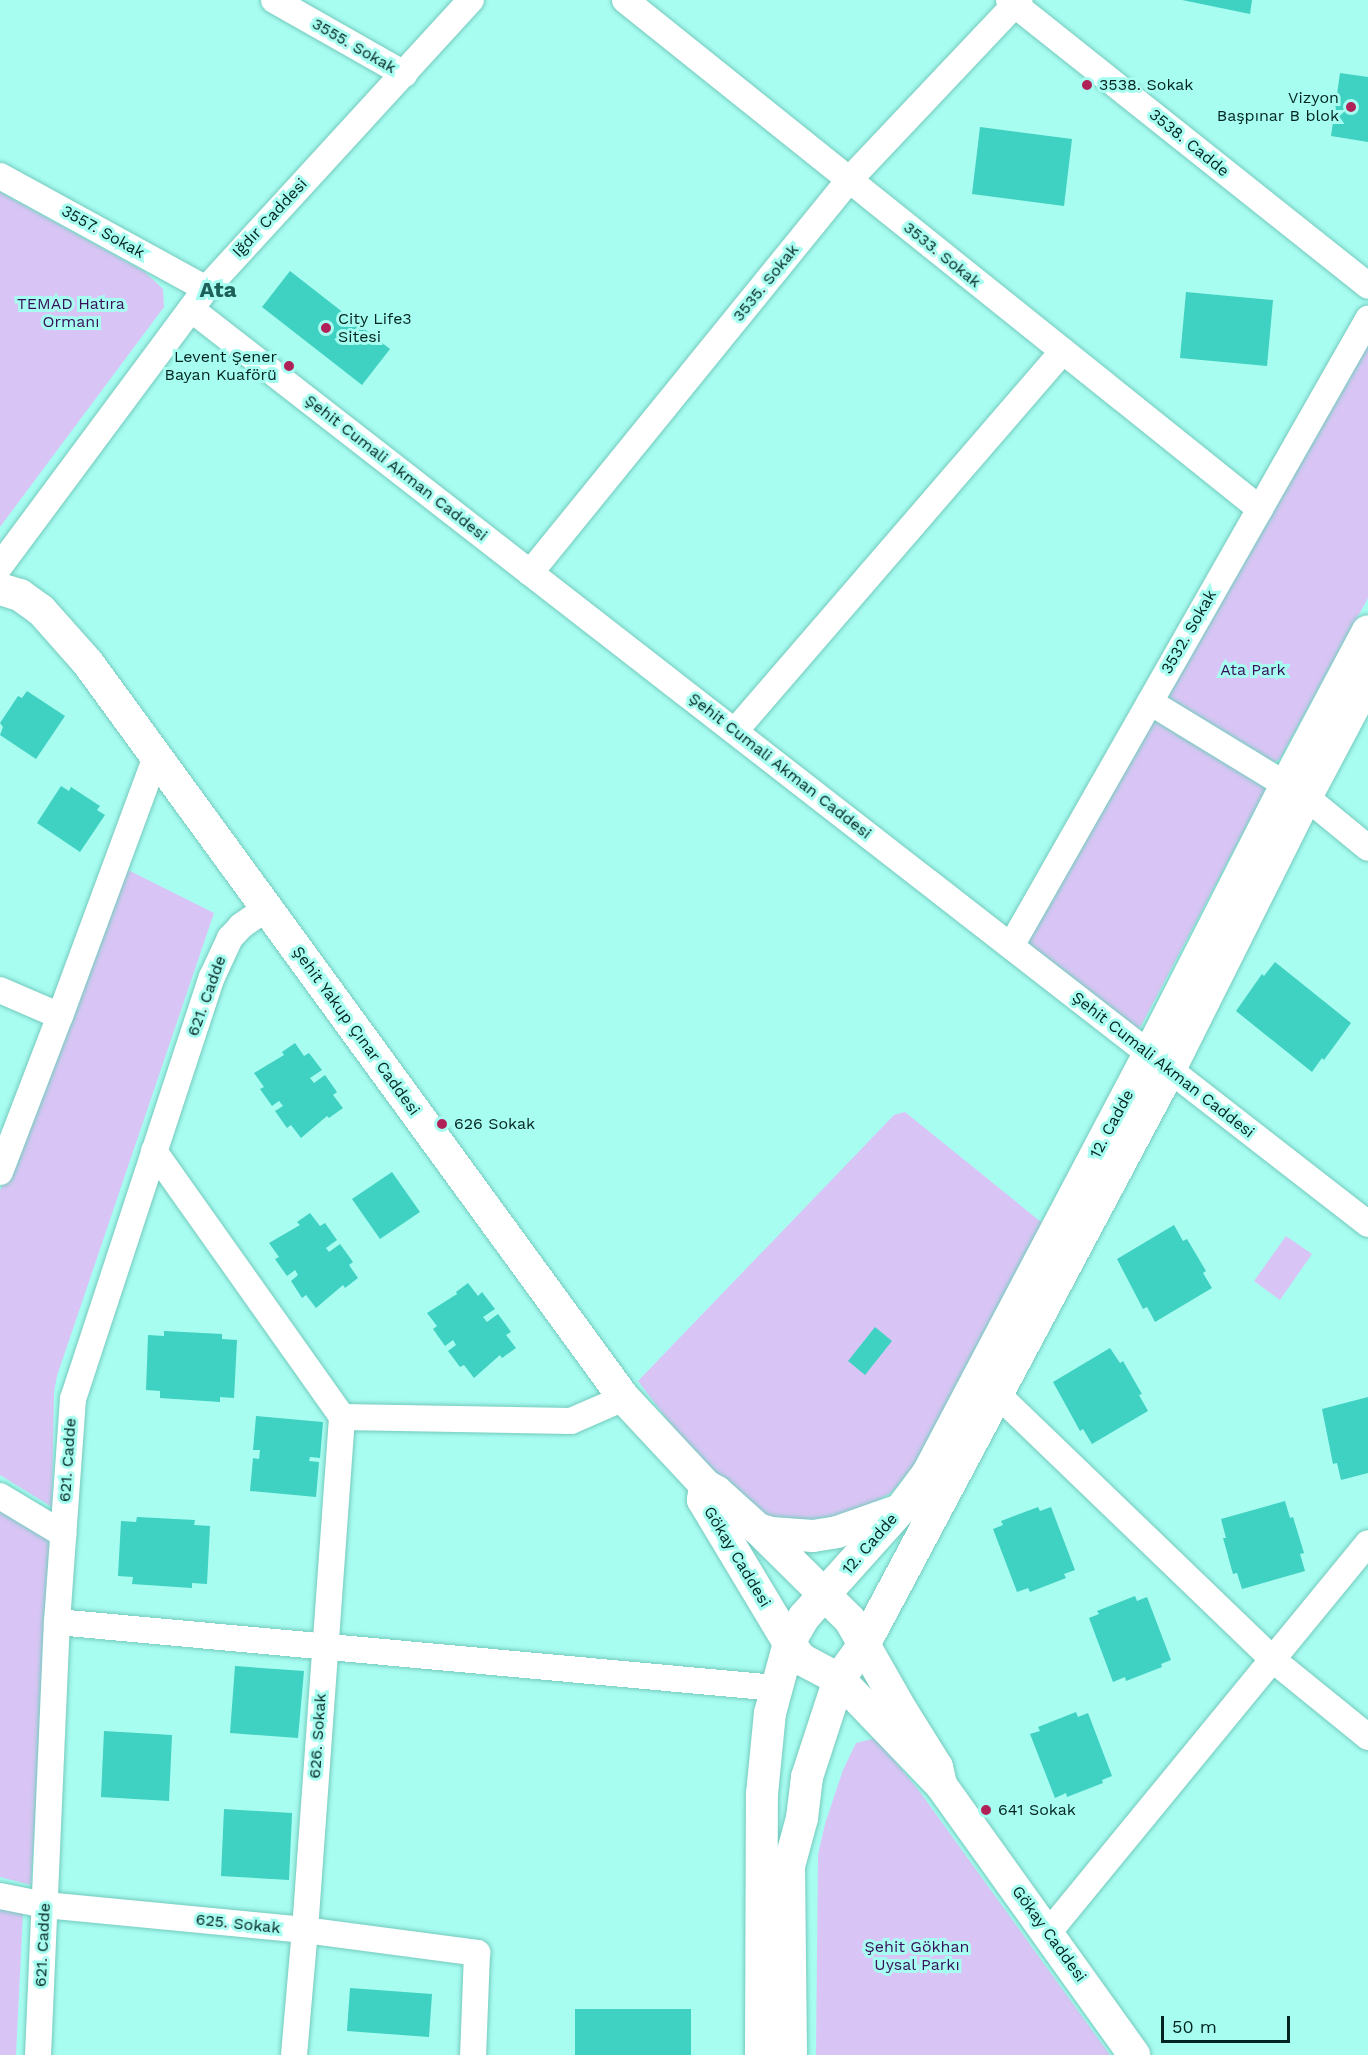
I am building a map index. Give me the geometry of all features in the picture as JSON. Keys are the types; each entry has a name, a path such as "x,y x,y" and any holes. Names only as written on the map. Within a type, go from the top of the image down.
{"main road":[{"name":"Şehit Yakup Çınar Caddesi","path":"0,590 20,595 41,610 88,663 624,1398 705,1485"},
{"name":"12. Cadde","path":"839,1679 865,1643 996,1393 1296,791 1368,631"},
{"name":"12. Cadde","path":"1296,791 1368,680"},
{"name":"12. Cadde","path":"789,1643 804,1617 901,1509 928,1473 1159,1062"},
{"name":"Gökay Caddesi","path":"941,1785 938,1767 902,1711 850,1620 758,1529 717,1492 705,1485 703,1500 789,1643 801,1659 839,1679 941,1785 1134,2055"},
{"path":"758,1529 771,1533 813,1536 847,1529 901,1509"},
{"path":"761,2055 762,1794 766,1744 775,1688 789,1643"},
{"path":"791,2055 789,1866 802,1818 807,1777 839,1679"}],"street":[{"name":"3555. Sokak","path":"274,0 404,75"},
{"name":"Iğdır Caddesi","path":"0,566 206,289 239,250 404,75 471,0"},
{"name":"3533. Sokak","path":"625,0 1260,509"},
{"name":"3535. Sokak","path":"530,573 849,180 1015,2"},
{"name":"3538. Cadde","path":"1015,2 1368,286"},
{"name":"3557. Sokak","path":"0,176 206,289"},
{"name":"Şehit Cumali Akman Caddesi","path":"191,309 1368,1224"},
{"name":"3532. Sokak","path":"1011,946 1368,319"},
{"path":"735,731 1063,351"},
{"path":"1150,702 1296,791 1368,848"},
{"path":"0,1172 156,757"},
{"name":"621. Cadde","path":"38,2055 57,1622 73,1399 222,951 241,926 267,908"},
{"path":"0,990 60,1016"},
{"path":"154,1151 342,1417 571,1420 624,1398"},
{"path":"996,1393 1272,1659 1368,1737"},
{"name":"626. Sokak","path":"294,2055 306,1930 324,1647 342,1417"},
{"path":"0,1496 63,1534"},
{"path":"1048,1933 1368,1543"},
{"path":"57,1622 775,1688"},
{"name":"625. Sokak","path":"0,1896 45,1905 306,1930 477,1953 473,2055"}],"green space":[{"name":"TEMAD Hatıra Ormanı","path":"0,192 145,272 163,289 164,307 0,527"},
{"name":"Ata Park","path":"1368,336 1368,598 1280,759 1268,765 1164,703"},
{"path":"1151,714 1267,787 1141,1026 1137,1028 1130,1027 1024,941"},
{"path":"122,867 214,913 57,1376 54,1392 52,1507 0,1475 0,1191"},
{"path":"905,1112 1046,1226 921,1458 892,1492 824,1527 768,1521 703,1467 638,1381 894,1115"},
{"path":"1286,1236 1312,1254 1280,1300 1254,1281"},
{"path":"0,1502 53,1535 31,1885 0,1877"},
{"name":"Şehit Gökhan Uysal Parkı","path":"876,1738 917,1788 1110,2055 816,2055 818,1854 825,1824 843,1770 856,1743"},
{"path":"0,1908 23,1913 16,2055 0,2055"}],"building":[{"path":"1182,0 1252,0 1250,14"},
{"name":"Vizyon Başpınar B blok","path":"1340,73 1368,77 1368,142 1331,136"},
{"path":"980,127 1072,139 1064,206 972,194"},
{"name":"City Life3 Sitesi","path":"290,271 390,349 362,385 262,307"},
{"path":"1186,292 1273,300 1267,366 1180,358"},
{"path":"27,691 65,716 36,759 0,735 3,727 0,723 18,696 22,698"},
{"path":"61,786 69,791 71,787 100,806 97,810 105,815 80,852 37,823"},
{"path":"1275,962 1351,1023 1324,1060 1322,1058 1312,1072 1236,1011 1262,974 1264,976"},
{"path":"295,1043 304,1056 309,1053 322,1070 310,1078 314,1083 325,1075 337,1092 333,1095 343,1108 329,1118 327,1116 301,1138 291,1125 287,1128 275,1111 283,1106 279,1101 272,1106 260,1089 264,1087 254,1073 284,1055 282,1052"},
{"path":"392,1172 420,1212 380,1239 352,1199"},
{"path":"310,1213 320,1226 325,1223 337,1240 326,1248 329,1252 340,1244 353,1262 349,1265 358,1278 345,1288 343,1285 316,1308 306,1295 302,1298 291,1281 298,1275 295,1270 287,1276 275,1259 279,1257 269,1243 300,1225 297,1222"},
{"path":"1174,1225 1183,1241 1187,1239 1206,1271 1203,1273 1212,1288 1155,1322 1147,1307 1143,1309 1117,1259"},
{"path":"468,1283 478,1296 482,1292 495,1309 483,1317 487,1322 498,1314 511,1332 506,1335 516,1348 502,1358 500,1355 474,1378 464,1365 460,1367 448,1351 456,1345 453,1340 445,1346 433,1329 437,1326 427,1313 457,1294 456,1292"},
{"path":"875,1327 892,1341 865,1375 848,1361"},
{"path":"164,1331 222,1334 222,1339 237,1340 234,1398 220,1397 220,1402 160,1398 160,1391 146,1390 148,1335 164,1336"},
{"path":"1110,1348 1120,1363 1123,1361 1142,1394 1139,1395 1148,1411 1092,1444 1083,1429 1080,1431 1053,1382"},
{"path":"1368,1397 1368,1473 1341,1480 1337,1463 1333,1464 1322,1409"},
{"path":"256,1416 323,1422 320,1458 310,1457 309,1461 319,1462 316,1497 250,1491 253,1458 259,1459 260,1450 253,1450"},
{"path":"1285,1501 1290,1518 1293,1517 1304,1553 1300,1554 1305,1571 1242,1589 1237,1573 1233,1574 1223,1538 1226,1538 1221,1519"},
{"path":"1038,1507 1040,1511 1051,1507 1075,1570 1064,1574 1066,1578 1030,1592 1028,1588 1017,1592 993,1529 1003,1525 1001,1521"},
{"path":"137,1517 195,1520 194,1525 210,1526 207,1584 192,1583 192,1588 132,1584 133,1577 118,1576 121,1521 136,1522"},
{"path":"1135,1596 1137,1601 1147,1597 1171,1660 1161,1664 1162,1667 1126,1681 1125,1677 1113,1682 1089,1618 1099,1614 1097,1611"},
{"path":"235,1666 304,1671 298,1738 230,1733"},
{"path":"1076,1712 1078,1717 1088,1713 1112,1776 1102,1780 1103,1783 1067,1797 1066,1793 1055,1798 1030,1734 1040,1731 1038,1727"},
{"path":"104,1731 172,1735 169,1801 101,1797"},
{"path":"224,1809 292,1813 289,1880 221,1876"},
{"path":"350,1988 432,1994 429,2037 347,2031"},
{"path":"575,2009 691,2009 691,2055 575,2055"}],"place":[{"name":"3538. Sokak","path":"1087,85"},
{"name":"Vizyon Başpınar B blok","path":"1351,107"},
{"name":"City Life3 Sitesi","path":"326,328"},
{"name":"Levent Şener Bayan Kuaförü","path":"289,366"},
{"name":"626 Sokak","path":"442,1124"},
{"name":"641 Sokak","path":"986,1810"}],"district":[{"name":"Ata","path":"218,290"}]}
